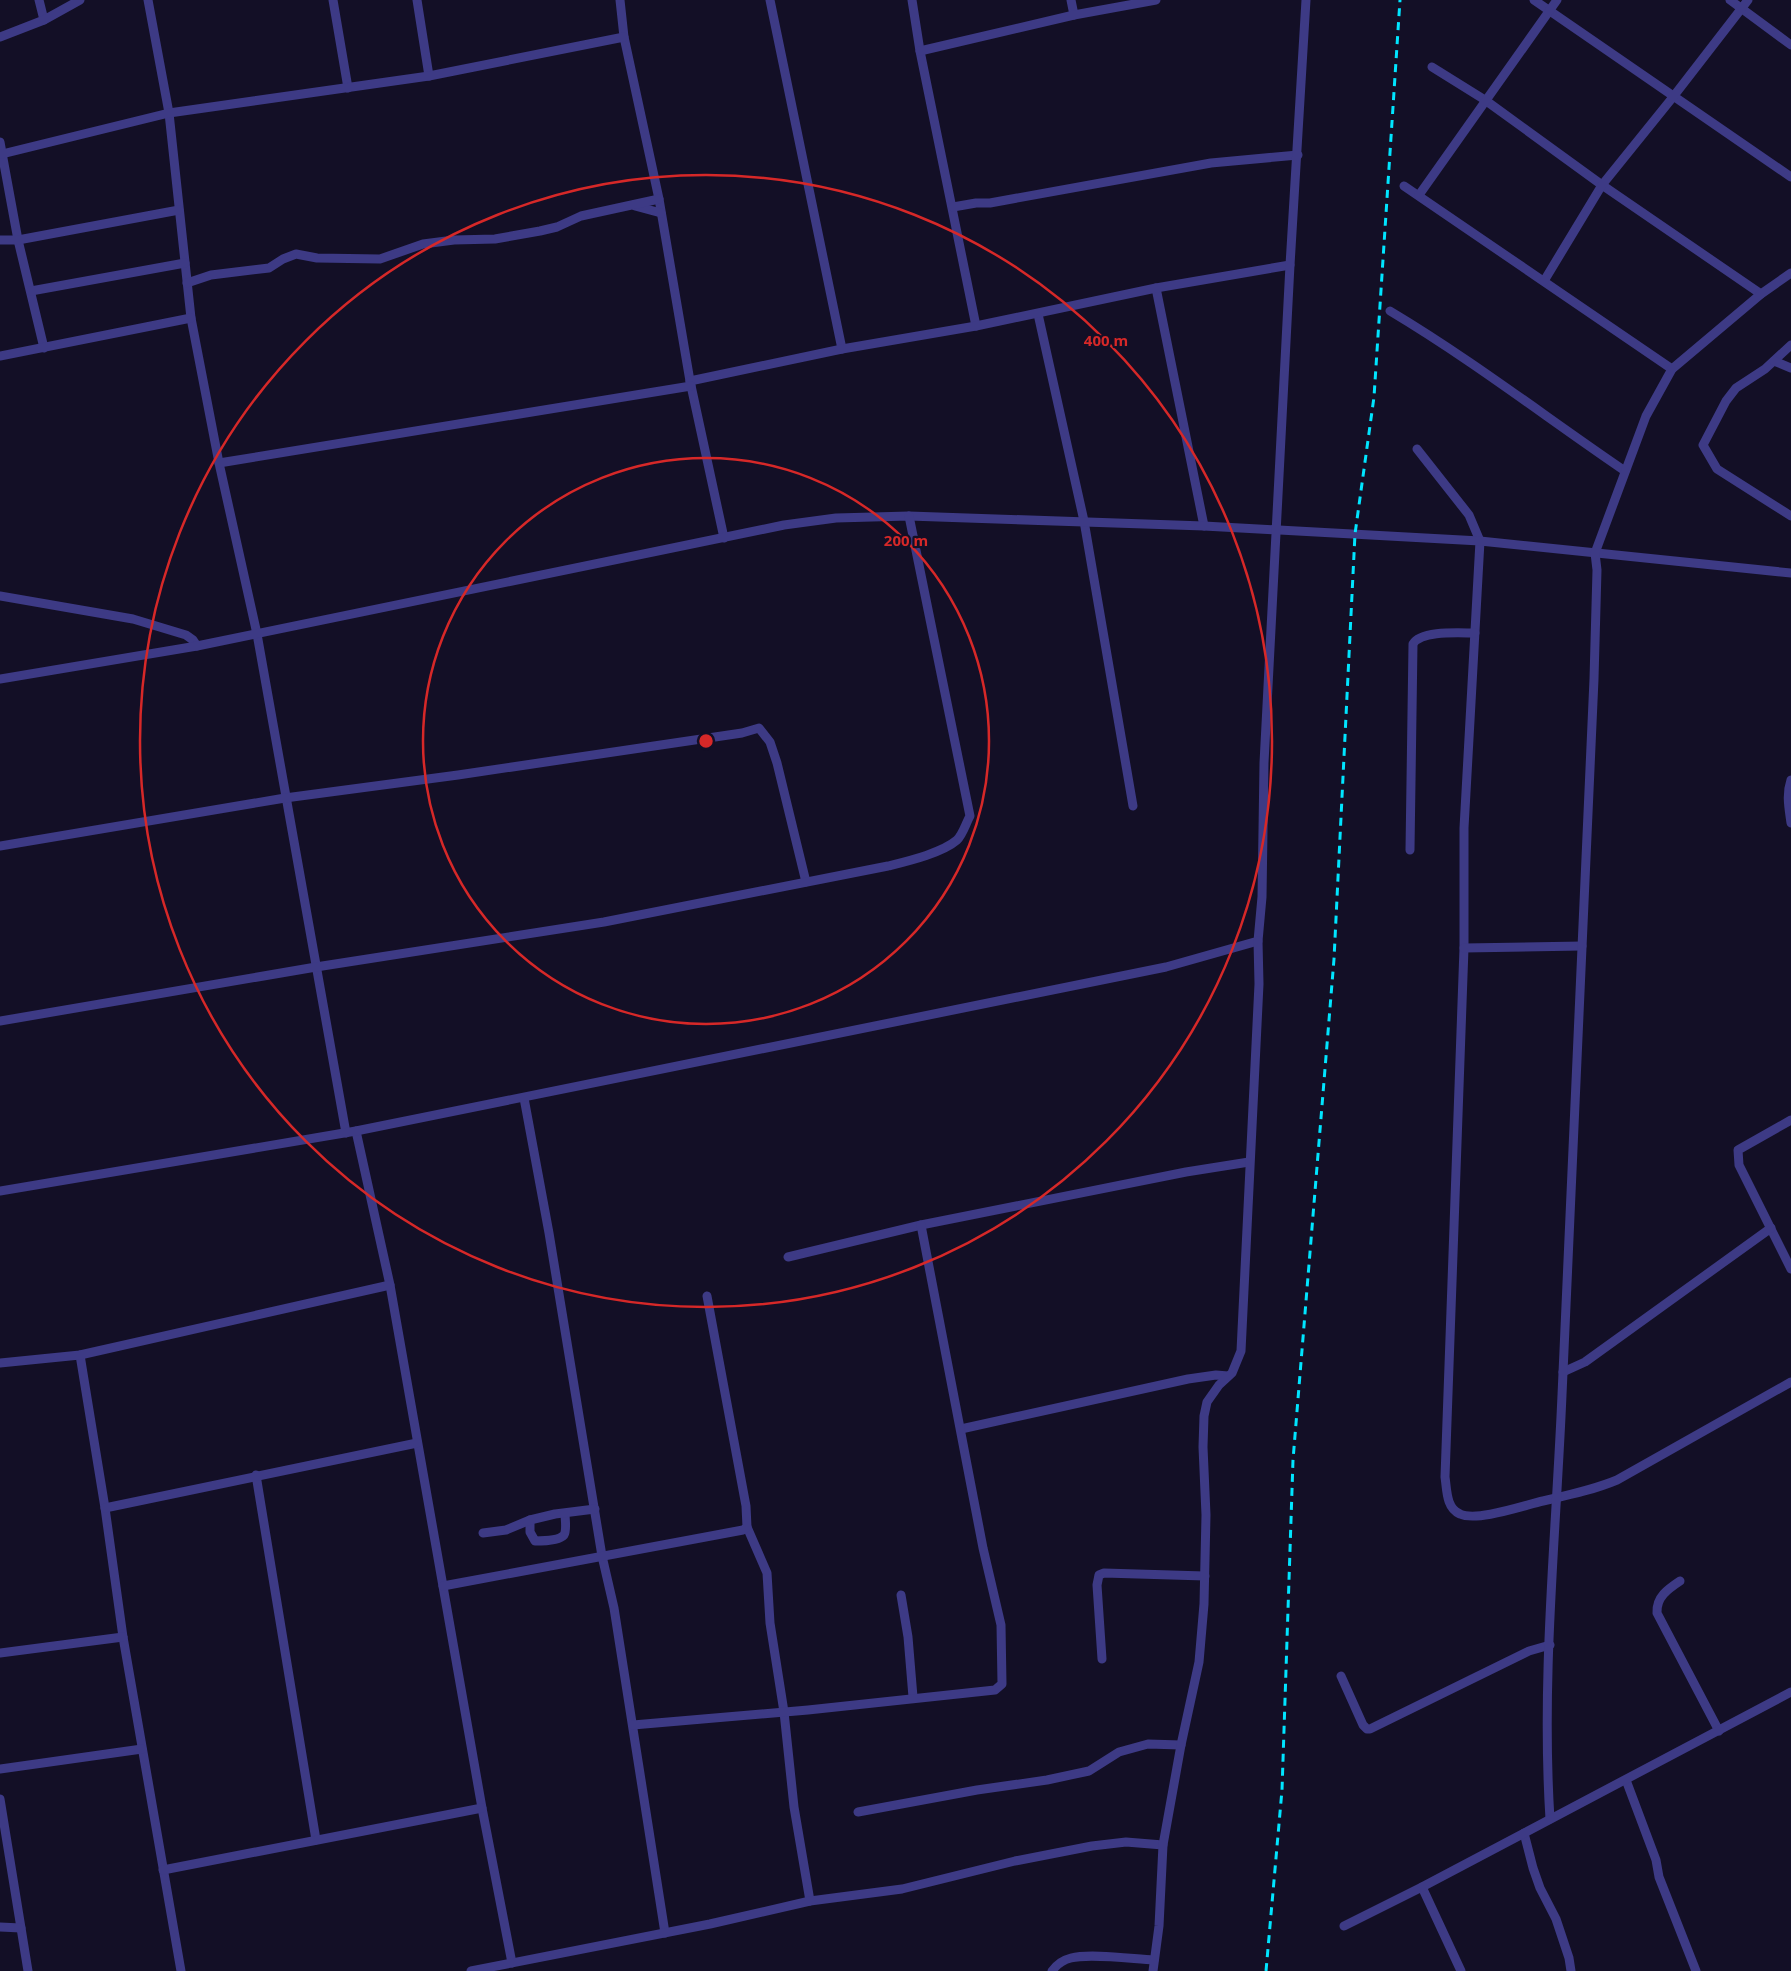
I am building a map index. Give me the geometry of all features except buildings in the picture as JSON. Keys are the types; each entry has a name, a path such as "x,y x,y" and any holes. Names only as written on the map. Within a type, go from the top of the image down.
{"street":[{"path":"39,0 44,20"},
{"path":"0,37 44,20 80,0"},
{"path":"148,0 169,114 191,318 219,463 257,634 346,1133"},
{"path":"333,0 348,88"},
{"path":"416,0 429,76"},
{"path":"620,0 624,37 661,213 691,383 724,538"},
{"path":"770,0 842,349"},
{"path":"912,0 920,51 976,326"},
{"path":"1072,0 1074,15"},
{"path":"920,51 1074,15 1156,0"},
{"path":"1153,1971 1163,1845 1181,1745 1199,1662 1205,1576 1204,1416 1207,1402 1238,1361 1241,1351 1259,984 1258,941 1262,897 1264,763 1306,0"},
{"path":"1534,0 1791,177"},
{"path":"1419,195 1557,0"},
{"path":"1730,0 1791,45"},
{"path":"1544,281 1602,185 1748,0"},
{"path":"2,154 169,114 429,76 624,37"},
{"path":"1432,66 1485,100 1602,185 1761,294"},
{"path":"0,142 18,240 44,348"},
{"path":"953,207 976,203 990,203 1211,163 1298,155"},
{"path":"1404,186 1672,369"},
{"path":"188,283 211,275 268,268 296,254 317,258 380,259 423,244 495,238 540,231 557,227 581,216 658,199"},
{"path":"633,205 661,213"},
{"path":"0,240 18,240 179,210"},
{"path":"31,291 185,263"},
{"path":"219,463 691,383 842,349 976,326 1156,288 1290,264"},
{"path":"1550,1819 1546,1762 1550,1645 1582,946 1597,580 1595,553 1646,416 1672,369 1761,294 1791,273"},
{"path":"1156,288 1204,526"},
{"path":"1390,312 1429,334 1625,471"},
{"path":"1038,314 1084,521 1133,806"},
{"path":"0,356 191,318"},
{"path":"1791,345 1774,361 1736,388 1703,444 1717,469 1791,516"},
{"path":"1774,361 1791,368"},
{"path":"1416,449 1469,515 1480,541 1464,828 1464,948 1445,1477 1448,1498 1460,1514 1468,1516 1489,1514 1583,1493 1617,1480 1791,1382"},
{"path":"0,1021 316,967 604,922 888,866 920,858 957,840 970,816 910,516"},
{"path":"0,679 197,646 784,525 836,518 910,516 1084,521 1480,541 1791,573"},
{"path":"0,596 133,619 186,634 194,640 197,646"},
{"path":"1410,850 1413,644 1418,638 1432,635 1475,633"},
{"path":"0,846 285,798 742,733 759,728 770,742 777,763 806,882"},
{"path":"1791,780 1788,788 1791,823"},
{"path":"0,1191 356,1132 1166,968 1258,941"},
{"path":"1464,948 1582,946"},
{"path":"524,1098 549,1233 602,1556 614,1608 665,1933"},
{"path":"1791,1120 1738,1150 1739,1165 1791,1269"},
{"path":"356,1132 390,1285 509,1966"},
{"path":"788,1256 921,1226 1186,1172 1249,1162"},
{"path":"632,1725 784,1712 994,1690 1001,1686 1004,1681 1001,1625 983,1548 921,1226"},
{"path":"1563,1372 1585,1362 1770,1228"},
{"path":"0,1363 80,1355 390,1285"},
{"path":"707,1296 746,1506 747,1527 767,1573 770,1623 784,1712 794,1807 810,1901"},
{"path":"80,1355 105,1508 123,1637 181,1971"},
{"path":"961,1429 1188,1379 1216,1375 1228,1376"},
{"path":"105,1508 256,1475 417,1443"},
{"path":"256,1475 316,1840"},
{"path":"483,1533 506,1530 530,1520 595,1509"},
{"path":"530,1520 530,1532 535,1541 555,1539 562,1537 564,1534 565,1514"},
{"path":"443,1586 744,1530 747,1527"},
{"path":"1102,1659 1097,1585 1099,1575 1104,1572 1205,1576"},
{"path":"1680,1581 1661,1597 1657,1613 1719,1731"},
{"path":"901,1595 908,1637 913,1698"},
{"path":"0,1653 123,1637"},
{"path":"1341,1676 1363,1725 1370,1729 1529,1651 1550,1645"},
{"path":"1344,1926 1422,1887 1791,1692"},
{"path":"858,1812 977,1790 1047,1780 1089,1770 1119,1752 1148,1744 1181,1745"},
{"path":"0,1770 142,1749"},
{"path":"1626,1780 1656,1860 1659,1877 1696,1971"},
{"path":"0,1799 28,1971"},
{"path":"163,1870 482,1808"},
{"path":"1524,1833 1533,1868 1540,1888 1556,1919 1569,1958 1571,1971"},
{"path":"471,1971 509,1966 810,1901 902,1889 1022,1859 1126,1842 1163,1845"},
{"path":"1422,1887 1461,1971"},
{"path":"0,1927 21,1928"},
{"path":"1052,1971 1059,1963 1073,1957 1114,1957 1154,1960"}],"railway":[{"path":"1266,1971 1282,1790 1293,1460 1334,959 1355,534 1374,397 1400,0"}]}
